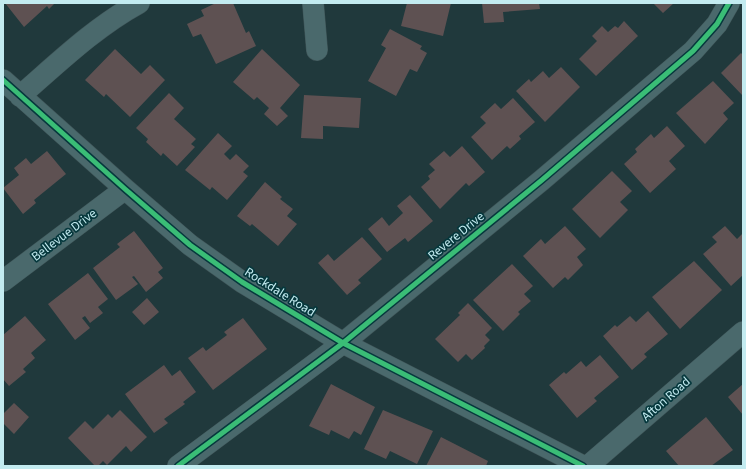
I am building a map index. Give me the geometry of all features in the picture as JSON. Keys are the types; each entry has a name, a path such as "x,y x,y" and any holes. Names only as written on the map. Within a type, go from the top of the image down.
{"street":[{"path":"20,96 92,34 121,13 139,3"},
{"path":"313,3 317,50"},
{"name":"Revere Drive","path":"178,466 343,343 542,180 692,51 717,24 729,3"},
{"name":"Rockdale Road","path":"3,80 190,245 242,282 343,343 583,466"},
{"name":"Bellevue Drive","path":"3,281 125,189"},
{"name":"Afton Road","path":"588,466 743,332"}],"building":[{"path":"5,3 55,3 49,9 47,6 24,27"},
{"path":"216,3 233,3 246,33 249,31 256,46 216,64 201,34 193,37 187,24 204,16 201,10"},
{"path":"407,3 451,3 443,36 401,26"},
{"path":"482,3 539,3 540,9 503,12 504,22 484,23"},
{"path":"653,3 674,3 663,13"},
{"path":"624,21 638,36 596,76 579,59 597,41 592,36 602,26 608,32 615,26 618,28"},
{"path":"390,29 422,46 420,49 427,53 417,72 410,69 396,96 368,81 386,48 381,45"},
{"path":"115,49 141,74 150,65 165,80 130,117 106,94 104,97 85,80"},
{"path":"262,49 300,85 280,108 288,116 277,126 264,114 269,108 257,97 254,100 233,82"},
{"path":"741,53 743,55 743,96 721,73"},
{"path":"561,67 580,87 545,122 516,91 529,79 531,82 543,71 549,78"},
{"path":"713,81 734,103 723,113 728,119 705,144 676,113"},
{"path":"169,93 184,108 174,119 196,139 191,144 195,147 177,166 163,153 161,156 146,142 148,139 136,128"},
{"path":"304,95 361,98 359,128 323,126 323,139 301,138"},
{"path":"513,98 535,122 519,136 521,139 510,149 507,146 492,160 471,137 486,123 480,117 495,103 501,109"},
{"path":"667,126 685,146 669,161 676,169 650,193 624,164 637,152 635,149 651,134 654,138"},
{"path":"218,133 232,146 224,154 230,160 236,154 249,166 243,172 248,176 227,200 212,187 210,190 185,170"},
{"path":"462,146 485,172 469,186 466,183 440,209 421,187 430,179 428,176 435,170 429,164 444,151 450,157"},
{"path":"47,151 66,174 34,200 36,203 23,214 3,188 19,175 14,168 26,158 31,164"},
{"path":"612,171 632,191 620,202 628,210 600,238 572,209"},
{"path":"265,182 282,197 280,199 293,209 287,216 297,224 278,246 252,224 250,226 237,216"},
{"path":"410,195 433,221 408,242 405,238 387,252 368,229 382,217 389,226 403,213 397,206"},
{"path":"565,226 586,249 577,257 583,265 568,280 565,277 553,288 523,256 541,239 545,244"},
{"path":"725,226 737,239 743,233 743,275 731,286 703,254 717,242 712,237"},
{"path":"134,231 163,268 158,272 163,278 146,292 134,276 132,277 138,284 116,300 93,268 120,247 117,244"},
{"path":"362,237 382,259 358,280 361,283 347,295 318,263 328,254 334,261"},
{"path":"694,261 722,290 680,329 652,297"},
{"path":"512,264 533,286 524,294 531,301 518,312 520,314 503,331 473,300"},
{"path":"88,273 108,299 98,307 103,313 90,323 85,316 82,318 90,328 75,340 48,304"},
{"path":"147,298 159,312 144,325 132,312"},
{"path":"468,303 492,328 485,335 490,340 484,346 485,348 472,360 466,354 458,362 435,339 460,315 458,313"},
{"path":"648,311 668,334 644,354 647,357 632,370 603,336 615,325 617,327 630,316 636,322"},
{"path":"25,316 46,340 31,353 35,358 23,369 26,372 9,386 3,379 3,335"},
{"path":"243,318 267,349 213,390 188,358 203,347 206,351 227,335 224,332"},
{"path":"600,355 619,377 594,398 597,401 577,418 549,385 564,372 566,374 581,361 586,367"},
{"path":"164,365 172,376 180,370 196,392 183,402 185,404 164,419 168,423 154,433 125,394"},
{"path":"331,384 375,407 361,435 354,431 349,439 331,430 329,435 309,426"},
{"path":"743,384 743,415 728,397"},
{"path":"14,403 29,417 14,434 3,423 3,414"},
{"path":"120,410 147,437 131,452 126,446 107,465 103,461 98,466 95,466 68,438 85,421 93,429 108,414 112,418"},
{"path":"383,410 433,431 417,464 390,451 386,459 364,449"},
{"path":"706,417 733,450 711,466 679,466 666,451"},
{"path":"441,437 488,461 486,466 426,466"}],"cycle path":[{"path":"178,466 343,343 542,180 693,51 717,24 729,3"},
{"path":"3,80 190,245 242,282 343,343 583,466"}]}
